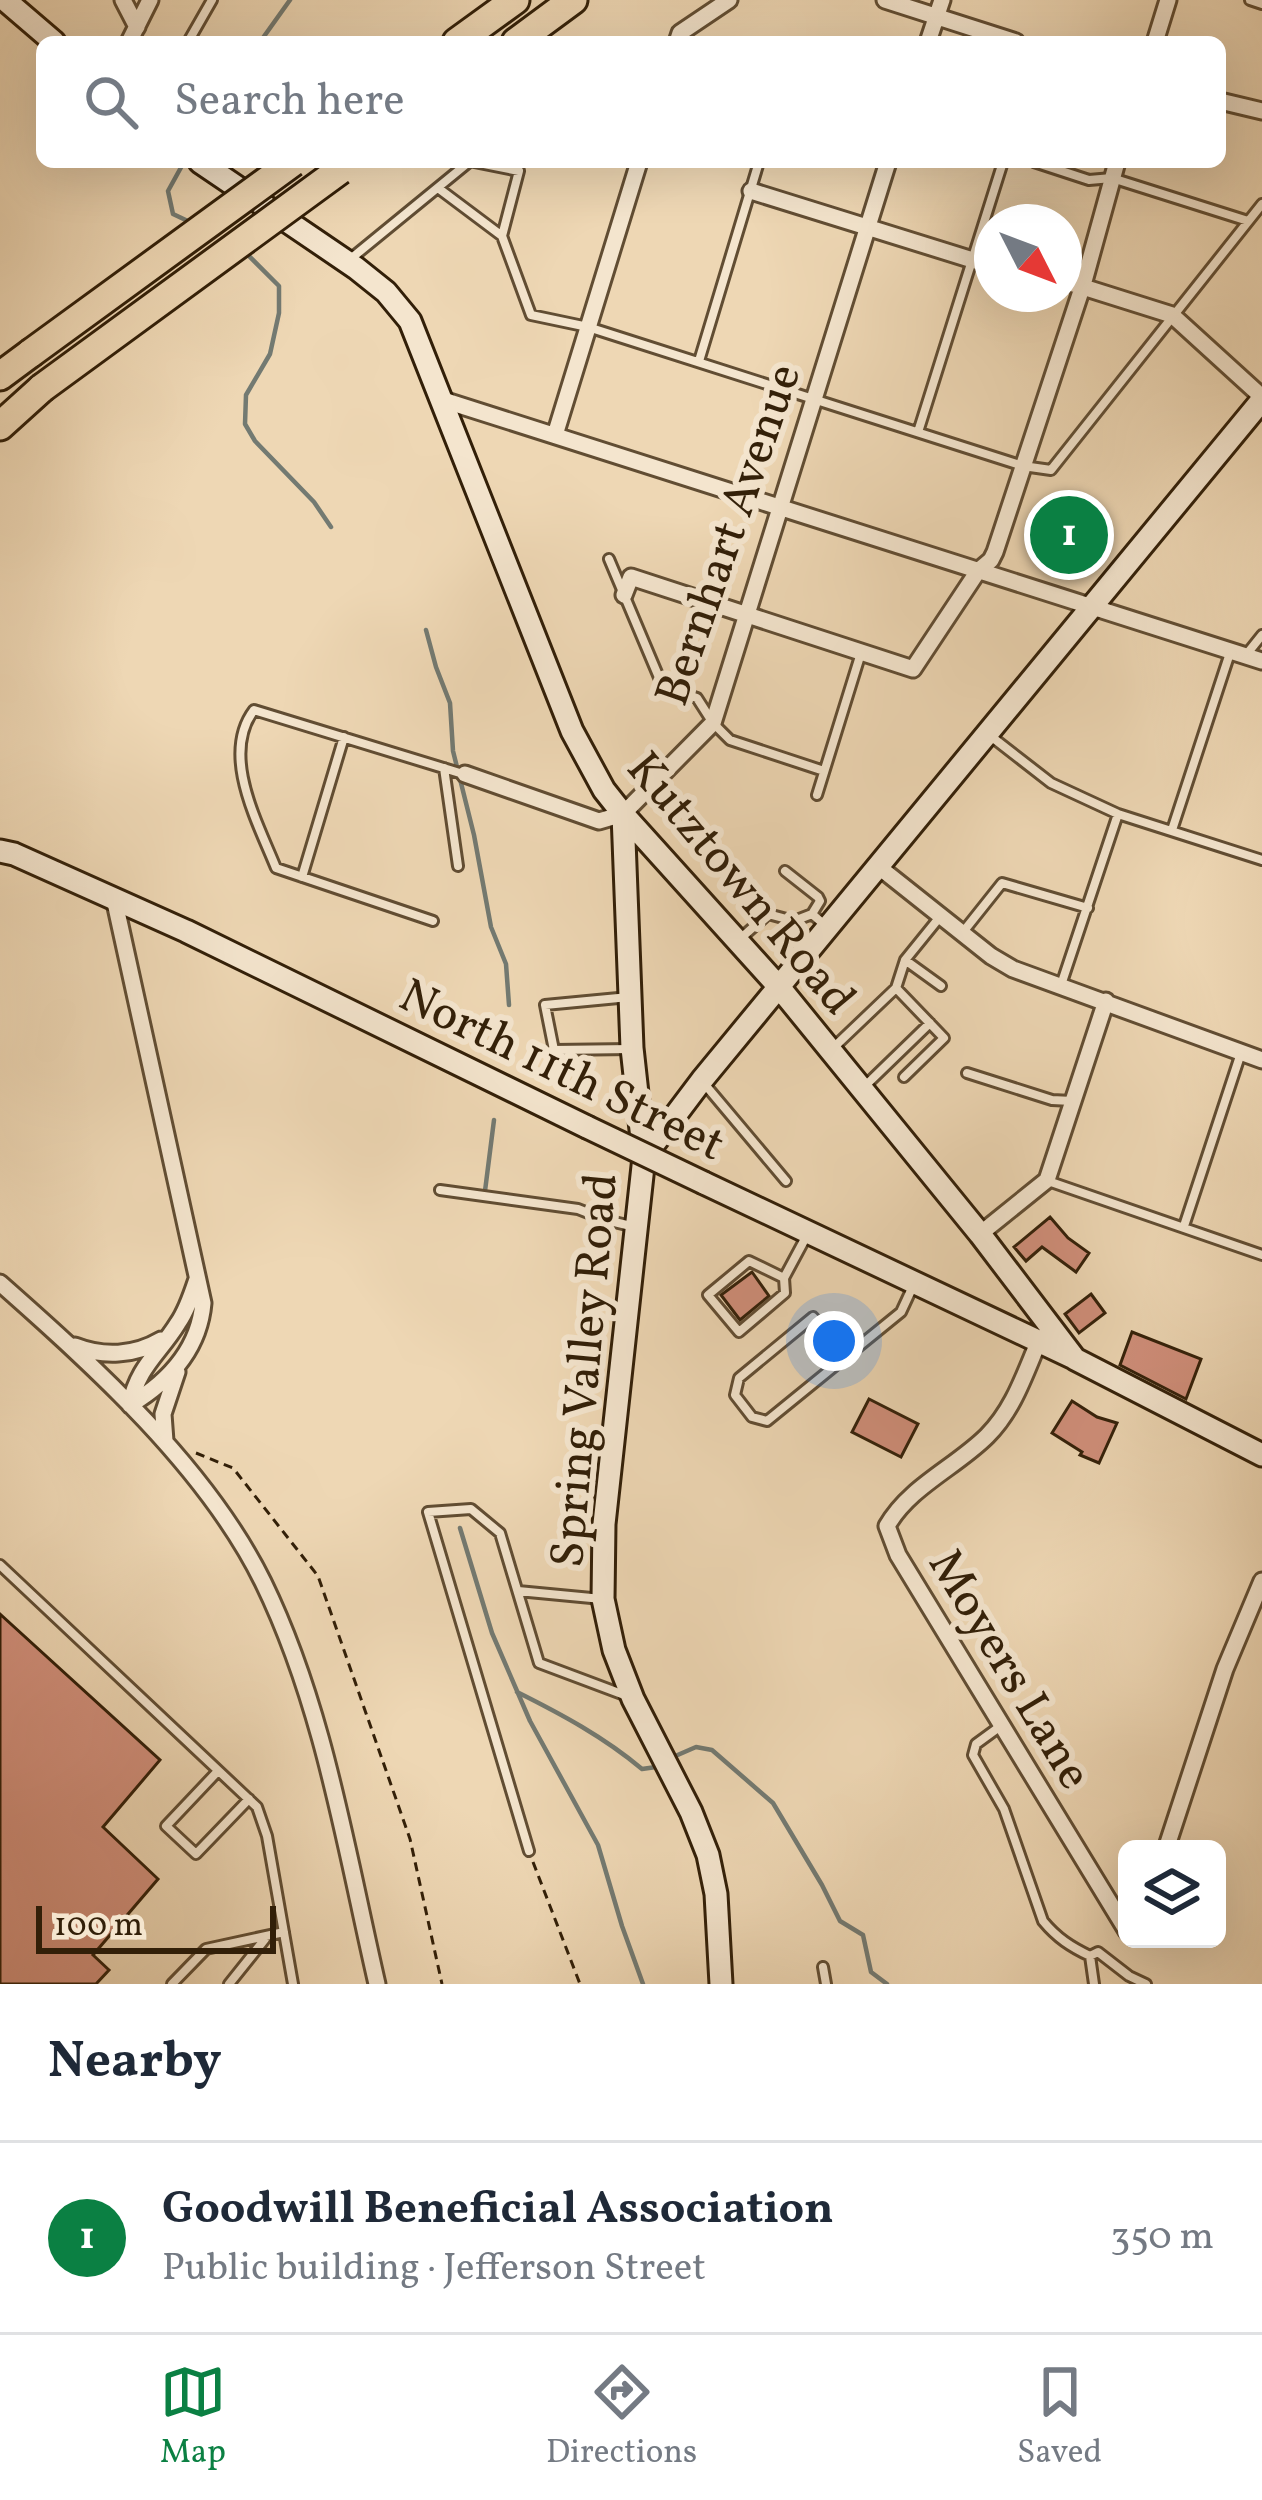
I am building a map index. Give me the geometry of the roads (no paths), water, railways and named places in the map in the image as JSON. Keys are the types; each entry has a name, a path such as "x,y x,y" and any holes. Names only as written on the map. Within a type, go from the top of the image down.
{"highway":[{"path":"523,36 573,0"},
{"path":"466,36 513,1"},
{"path":"0,376 285,168"},
{"path":"0,422 343,168"}],"main road":[{"path":"4,0 48,36"},
{"name":"Kutztown Road","path":"207,168 347,262 386,292 410,321 572,731 604,790 623,814 779,987 1075,1359 1262,1455"},
{"path":"644,1157 779,987 820,921 879,867 1262,398"},
{"name":"Spring Valley Road","path":"623,814 632,1049 644,1157 604,1524 603,1599 614,1650 633,1699 708,1855 716,1894 721,1984"},
{"name":"North 11th Street","path":"5,849 186,931 1075,1359"}],"street":[{"path":"123,0 133,35"},
{"path":"133,35 150,0"},
{"path":"679,36 729,0"},
{"path":"885,0 939,8 1002,36"},
{"path":"1157,36 1168,0"},
{"path":"1226,102 1262,111"},
{"path":"555,435 637,168"},
{"name":"Bernhart Avenue","path":"623,814 713,723 886,168"},
{"path":"624,595 631,577 913,669 995,552 1083,285 1114,170"},
{"path":"751,191 972,261"},
{"path":"1083,285 1172,315 1262,398"},
{"path":"443,400 1246,655"},
{"path":"465,774 598,821 623,814"},
{"path":"879,867 1013,969 1262,1060"},
{"path":"113,898 198,1276 202,1313 166,1401 162,1427 168,1446"},
{"path":"980,1234 1047,1180 1106,1001"},
{"path":"130,1405 135,1382 176,1327 198,1276"},
{"path":"0,1283 68,1343 168,1446 223,1516 262,1580 294,1656 319,1736 377,1984"},
{"path":"68,1343 91,1352 124,1353 152,1346 176,1327"},
{"name":"Moyers Lane","path":"1038,1343 1014,1401 998,1424 905,1502 887,1526 898,1555 1118,1916"},
{"path":"130,1405 150,1393 182,1361"},
{"path":"1169,1840 1241,1628 1262,1581"},
{"path":"1241,1628 1262,1636"}],"lane":[{"path":"191,36 212,0"},
{"path":"1250,0 1262,4"},
{"path":"347,262 463,168"},
{"path":"502,236 519,171 503,168"},
{"path":"699,361 758,168"},
{"path":"918,432 1001,168"},
{"path":"1052,168 1089,180 1114,170 1248,221"},
{"path":"438,188 502,236 531,315 589,327 1023,466 1051,470 1262,204"},
{"path":"609,559 663,687 697,698 730,740 824,771"},
{"path":"1172,830 1246,655 1262,635"},
{"path":"817,795 861,652"},
{"path":"433,921 276,868 249,802 240,759 244,722 254,710 465,774"},
{"path":"987,734 1052,783 1118,814 1262,860"},
{"path":"302,877 344,737"},
{"path":"444,768 458,866"},
{"path":"1061,985 1118,814"},
{"path":"756,902 769,914 820,921 818,897 785,871"},
{"path":"962,933 1002,883 1088,908"},
{"path":"738,941 769,914"},
{"path":"830,1051 896,988 905,960 941,916"},
{"path":"905,960 941,986"},
{"path":"896,988 944,1038 904,1077"},
{"path":"630,997 545,1004 554,1050 632,1049"},
{"path":"861,1089 930,1023"},
{"path":"1184,1226 1241,1053"},
{"path":"967,1073 1052,1100 1073,1101"},
{"path":"702,1080 786,1180"},
{"path":"1047,1180 1262,1255"},
{"path":"440,1190 578,1209 637,1227"},
{"path":"784,1278 749,1261 708,1295 739,1332 785,1293 784,1278 808,1232"},
{"path":"845,1358 813,1317 739,1378 735,1395 752,1417 767,1421 845,1358 901,1312 915,1283"},
{"path":"529,1851 428,1512 471,1509 500,1533 539,1664 633,1699"},
{"path":"0,1565 257,1807 293,1984"},
{"path":"518,1591 603,1599"},
{"path":"1002,1725 976,1744 973,1755 1004,1809 1043,1922 1055,1936 1090,1956"},
{"path":"218,1771 166,1826 196,1854 249,1799"},
{"path":"172,1984 206,1949 284,1932"},
{"path":"228,1983 266,1938"},
{"path":"1090,1956 1098,1952 1146,1984"},
{"path":"1090,1956 1094,1984"},
{"path":"823,1967 826,1984"},
{"path":"1117,1984 1129,1976"}],"waterway":[{"path":"264,36 290,0"},
{"path":"181,168 168,191 173,214 192,223"},
{"path":"244,251 279,286 270,354 246,395 245,424 331,527"},
{"path":"426,630 450,703 453,751 491,927 506,964 509,1005"},
{"path":"485,1191 494,1120"},
{"path":"460,1528 492,1633 530,1721 598,1845 643,1984"},
{"path":"517,1692 582,1727 642,1769 656,1767"},
{"path":"673,1757 696,1747 712,1750 773,1803 840,1921 863,1935 871,1972 887,1984"}],"place":[{"name":"Goodwill Beneficial Association","path":"1069,535"}]}
